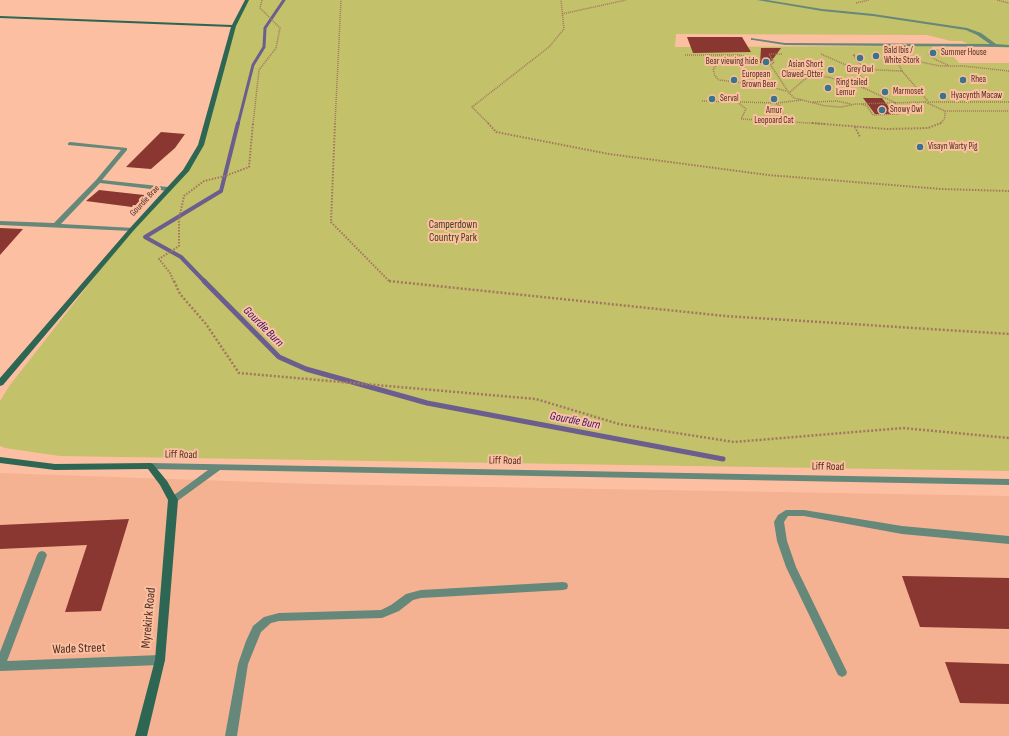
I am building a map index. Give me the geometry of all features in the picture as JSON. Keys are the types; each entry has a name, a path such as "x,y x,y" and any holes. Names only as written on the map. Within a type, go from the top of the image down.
{"street":[{"name":"Gourdie Brae","path":"0,384 132,228 186,171 201,145 234,26 247,0"},
{"path":"759,0 822,10 873,14 967,30 979,34 995,45"},
{"path":"0,17 234,26"},
{"path":"754,39 785,44 1009,46"},
{"path":"56,225 98,181 125,149 70,144"},
{"path":"98,181 168,189"},
{"path":"0,223 132,228"},
{"name":"Liff Road","path":"0,460 56,467 150,466 1009,482"},
{"path":"150,466 164,483 173,500 217,468"},
{"name":"Myrekirk Road","path":"141,736 160,660 173,500"},
{"path":"842,672 791,567 782,541 779,522 781,517 786,513 804,512 902,530 1009,540"},
{"path":"0,666 42,555"},
{"path":"231,736 243,664 257,629 268,620 279,617 382,614 395,608 410,597 421,594 563,586"},
{"name":"Wade Street","path":"0,666 160,660"}],"path":[{"path":"262,0 260,8 280,28 276,48 258,70 249,167 226,176 204,181 184,196 179,219 179,246 159,259 170,273 180,294 206,324 239,373 536,400 619,424 734,442 903,428 1009,438"},
{"path":"341,0 331,222 390,282 725,316 1009,334"},
{"path":"561,0 564,29 549,47 472,107 496,132 609,154 768,175 941,189 1009,191"},
{"path":"562,14 626,0"},
{"path":"997,0 1009,3"},
{"path":"926,53 936,60 951,66"},
{"path":"784,54 769,54 774,63 770,64 787,91 794,98 826,106 841,107 861,104 925,102 1009,102"},
{"path":"814,54 822,54 855,69 902,71"},
{"path":"685,55 740,55 758,61 764,58 772,60"},
{"path":"858,55 853,55 864,70"},
{"path":"925,102 927,100 920,90 902,71 899,65 900,63 911,60 940,66 1009,71"},
{"path":"720,62 713,69 715,76 719,80 762,85 787,91"},
{"path":"855,69 864,80 864,88"},
{"path":"789,93 804,79 814,76 832,78 864,88 896,103"},
{"path":"702,101 770,102 804,100"},
{"path":"736,101 746,109 741,119 911,130 928,128 941,124 946,118 945,111"},
{"path":"812,102 837,101 852,105"},
{"path":"770,102 779,105 782,109 783,117 793,122"},
{"path":"925,102 945,111 1009,111"},
{"path":"861,104 867,106 873,115 898,114 892,106 896,103"},
{"path":"855,127 860,137"}],"shaded area":[{"path":"0,473 314,484 1009,496 1009,736 0,736"}],"green space":[{"name":"Camperdown Country Park","path":"247,0 1009,0 1009,48 970,45 962,41 951,41 927,35 676,34 675,47 931,46 933,49 947,49 959,63 1009,63 1009,471 60,456 0,446 0,401 10,385 132,229 186,171 201,145 234,26"}],"building":[{"path":"687,37 742,37 751,52 693,53"},
{"path":"761,48 781,48 770,63 767,64 760,63"},
{"path":"863,98 882,98 894,114 875,114"},
{"path":"161,132 185,134 175,148 151,169 126,167"},
{"path":"99,190 144,195 143,206 133,205 132,207 86,201"},
{"path":"0,228 23,229 0,255"},
{"path":"129,519 101,611 65,612 87,545 0,549 0,525"},
{"path":"902,576 1009,578 1009,629 920,627"},
{"path":"945,662 1009,664 1009,704 960,703"}],"waterway":[{"name":"Gourdie Burn","path":"238,124 253,65 264,47 265,28 284,0"},
{"name":"Gourdie Burn","path":"205,282 181,257 145,237 221,191 238,123"},
{"name":"Gourdie Burn","path":"204,281 279,357 306,369 427,403 723,459"}],"place":[{"name":"Summer House","path":"933,53"},
{"name":"Bald Ibis / White Stork","path":"876,56"},
{"name":"Grey Owl","path":"860,58"},
{"name":"Bear viewing hide","path":"766,62"},
{"name":"Asian Short Clawed-Otter","path":"831,70"},
{"name":"European Brown Bear","path":"734,80"},
{"name":"Rhea","path":"963,80"},
{"name":"Ring tailed Lemur","path":"828,88"},
{"name":"Marmoset","path":"885,92"},
{"name":"Hyacynth Macaw","path":"943,96"},
{"name":"Serval","path":"712,99"},
{"name":"Amur Leopoard Cat","path":"774,99"},
{"name":"Snowy Owl","path":"882,110"},
{"name":"Visayn Warty Pig","path":"920,147"}]}
